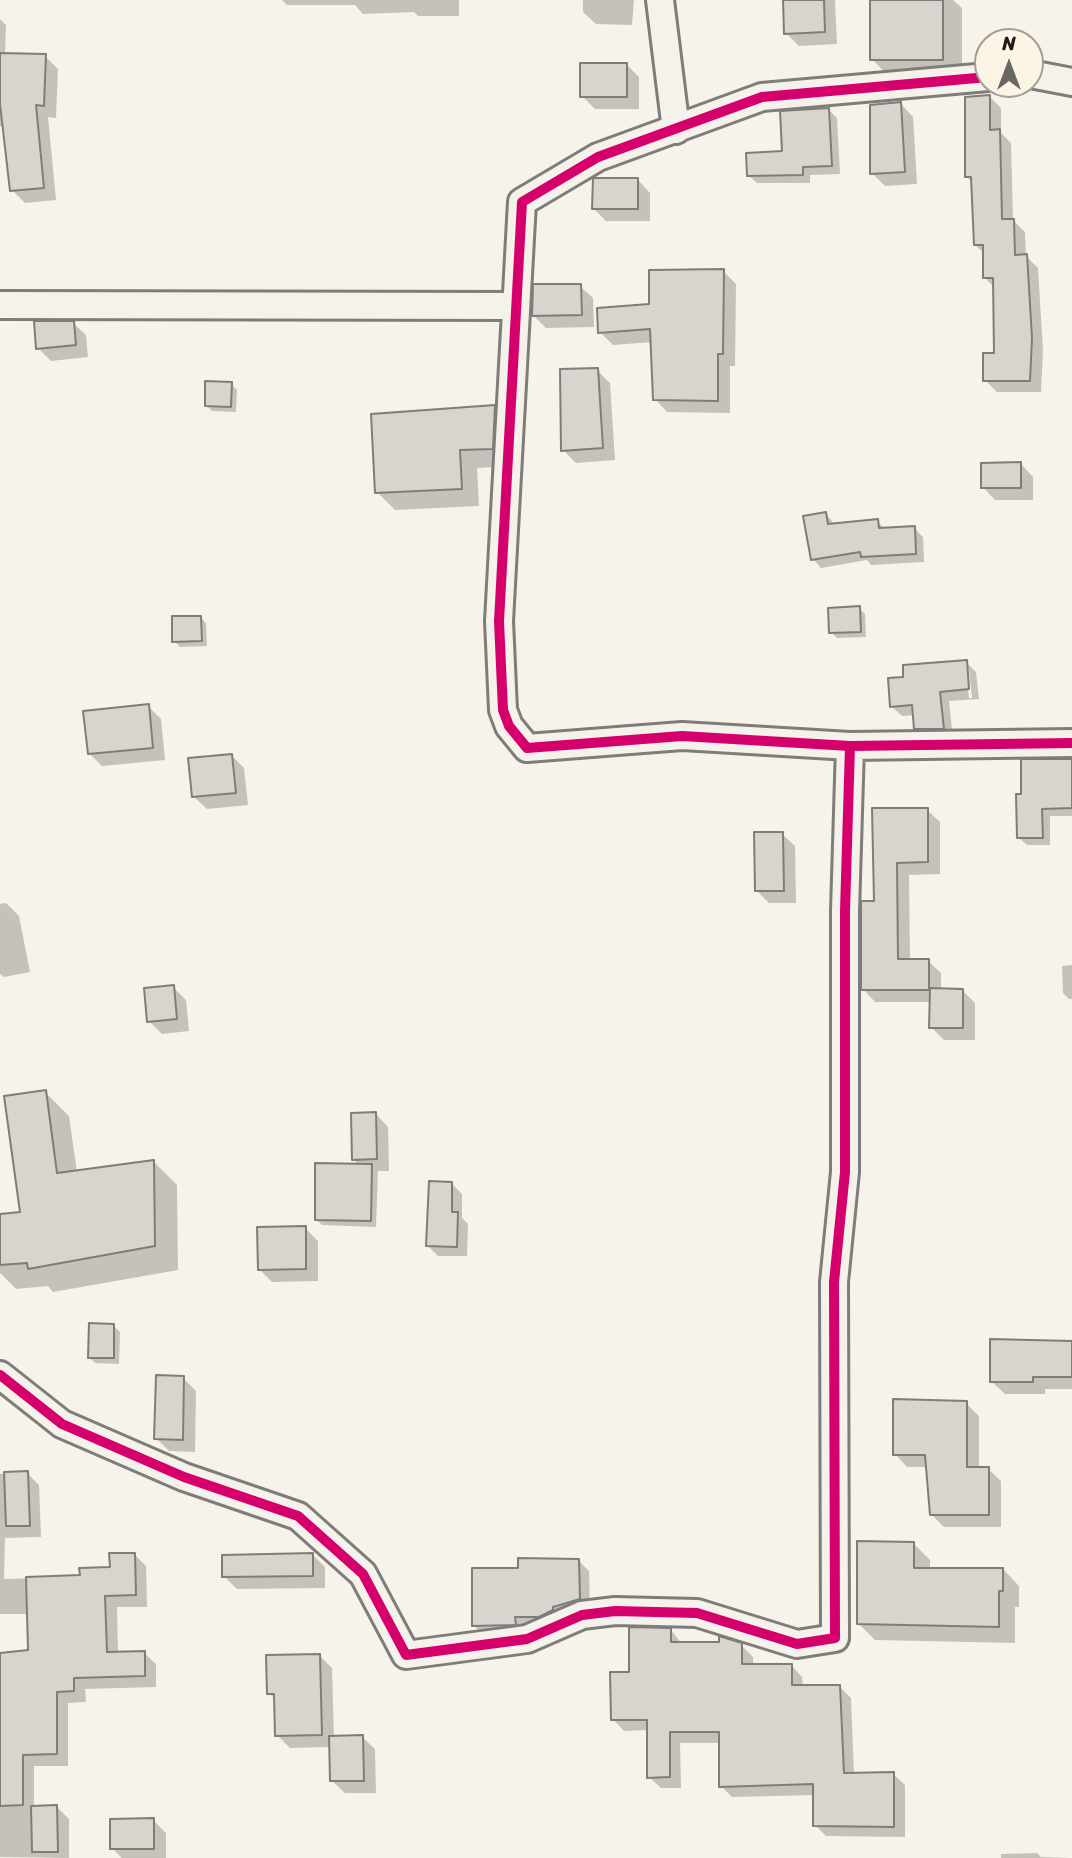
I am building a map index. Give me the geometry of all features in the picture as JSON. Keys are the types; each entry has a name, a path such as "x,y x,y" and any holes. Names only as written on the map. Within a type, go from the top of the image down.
{"street":[{"path":"660,0 676,130"},
{"path":"1044,77 1072,82"},
{"path":"974,78 762,97 598,157 522,202 499,621 503,710 509,726 527,748 682,736 850,746 1072,743"},
{"path":"0,305 516,306"},
{"path":"0,1375 62,1424 184,1477 298,1516 363,1574 406,1655 527,1639 582,1615 615,1611 697,1613 797,1644 835,1638 834,1282 845,1172 845,911 850,746"}],"building":[{"path":"783,0 824,0 825,32 784,34"},
{"path":"870,0 943,0 943,60 870,60"},
{"path":"0,53 46,54 44,106 36,105 44,188 10,191 0,104"},
{"path":"580,63 627,63 627,97 580,97"},
{"path":"965,97 990,98 990,130 1000,129 1002,219 1014,219 1015,255 1027,254 1032,338 1030,381 983,381 983,353 994,353 993,278 983,278 983,245 974,245 971,177 965,177"},
{"path":"901,102 905,172 870,174 870,105"},
{"path":"829,108 832,166 803,167 803,175 747,176 746,153 782,151 780,111"},
{"path":"593,178 638,178 638,209 592,209"},
{"path":"724,269 723,354 718,354 718,401 653,400 650,329 598,333 597,308 649,304 649,270"},
{"path":"533,284 581,284 582,315 532,316"},
{"path":"34,321 74,321 76,345 36,349"},
{"path":"598,368 603,448 561,451 560,369"},
{"path":"205,381 232,382 231,407 205,406"},
{"path":"495,405 493,449 460,450 462,489 375,493 371,414"},
{"path":"1021,462 1021,488 981,488 981,463"},
{"path":"826,512 828,524 878,519 879,528 915,526 916,554 861,557 860,552 811,560 803,516"},
{"path":"860,606 861,632 829,633 828,608"},
{"path":"172,616 201,616 202,641 172,642"},
{"path":"967,660 969,689 940,692 944,729 914,729 912,705 890,707 888,678 903,677 903,665"},
{"path":"149,704 153,748 88,754 83,711"},
{"path":"232,754 236,793 192,797 188,758"},
{"path":"1021,759 1072,759 1072,808 1042,809 1043,838 1017,838 1016,794 1021,794"},
{"path":"872,808 928,808 928,862 897,863 898,959 929,959 929,990 861,990 861,901 874,901"},
{"path":"754,832 783,832 784,891 755,891"},
{"path":"174,985 177,1019 147,1022 144,988"},
{"path":"930,988 963,989 963,1028 929,1028"},
{"path":"46,1090 57,1173 154,1160 155,1246 28,1269 27,1263 0,1265 0,1214 20,1212 4,1096"},
{"path":"376,1112 377,1159 352,1160 351,1113"},
{"path":"315,1163 372,1164 371,1221 315,1220"},
{"path":"429,1181 452,1182 452,1212 458,1212 457,1247 426,1246"},
{"path":"306,1226 306,1269 258,1270 257,1227"},
{"path":"89,1323 114,1324 114,1358 88,1358"},
{"path":"990,1339 1072,1341 1072,1377 1033,1377 1033,1382 990,1382"},
{"path":"156,1375 184,1376 183,1440 154,1439"},
{"path":"893,1399 967,1401 967,1467 989,1467 989,1515 930,1515 925,1455 893,1455"},
{"path":"28,1471 30,1526 6,1526 4,1472"},
{"path":"857,1541 914,1542 914,1568 1003,1568 1003,1591 999,1591 999,1627 857,1624"},
{"path":"109,1553 135,1553 136,1595 105,1596 107,1652 145,1651 145,1676 74,1678 74,1691 57,1692 57,1754 23,1755 23,1805 0,1806 0,1653 28,1650 26,1577 80,1575 79,1568 110,1567"},
{"path":"313,1553 313,1576 222,1577 222,1555"},
{"path":"518,1558 579,1559 580,1599 553,1607 553,1610 539,1617 515,1617 516,1625 472,1626 472,1568 518,1568"},
{"path":"629,1627 671,1628 671,1642 719,1642 719,1636 742,1643 742,1664 792,1664 792,1685 840,1685 844,1773 894,1772 894,1827 813,1826 813,1784 719,1787 719,1732 670,1732 670,1777 647,1778 647,1720 611,1720 610,1672 629,1672"},
{"path":"320,1654 322,1735 275,1736 274,1694 267,1694 266,1655"},
{"path":"363,1735 364,1781 330,1781 329,1736"},
{"path":"57,1805 58,1852 32,1852 31,1806"},
{"path":"154,1818 154,1849 110,1849 110,1819"}],"cycle path":[{"path":"850,746 682,736 527,748 509,726 503,710 499,621 522,202 598,157 762,97 974,78"},
{"path":"0,1375 62,1424 184,1477 298,1516 363,1574 406,1655 527,1639 582,1615 615,1611 697,1613 797,1644 835,1638 834,1282 845,1172 845,911 850,746 1072,743"}]}
